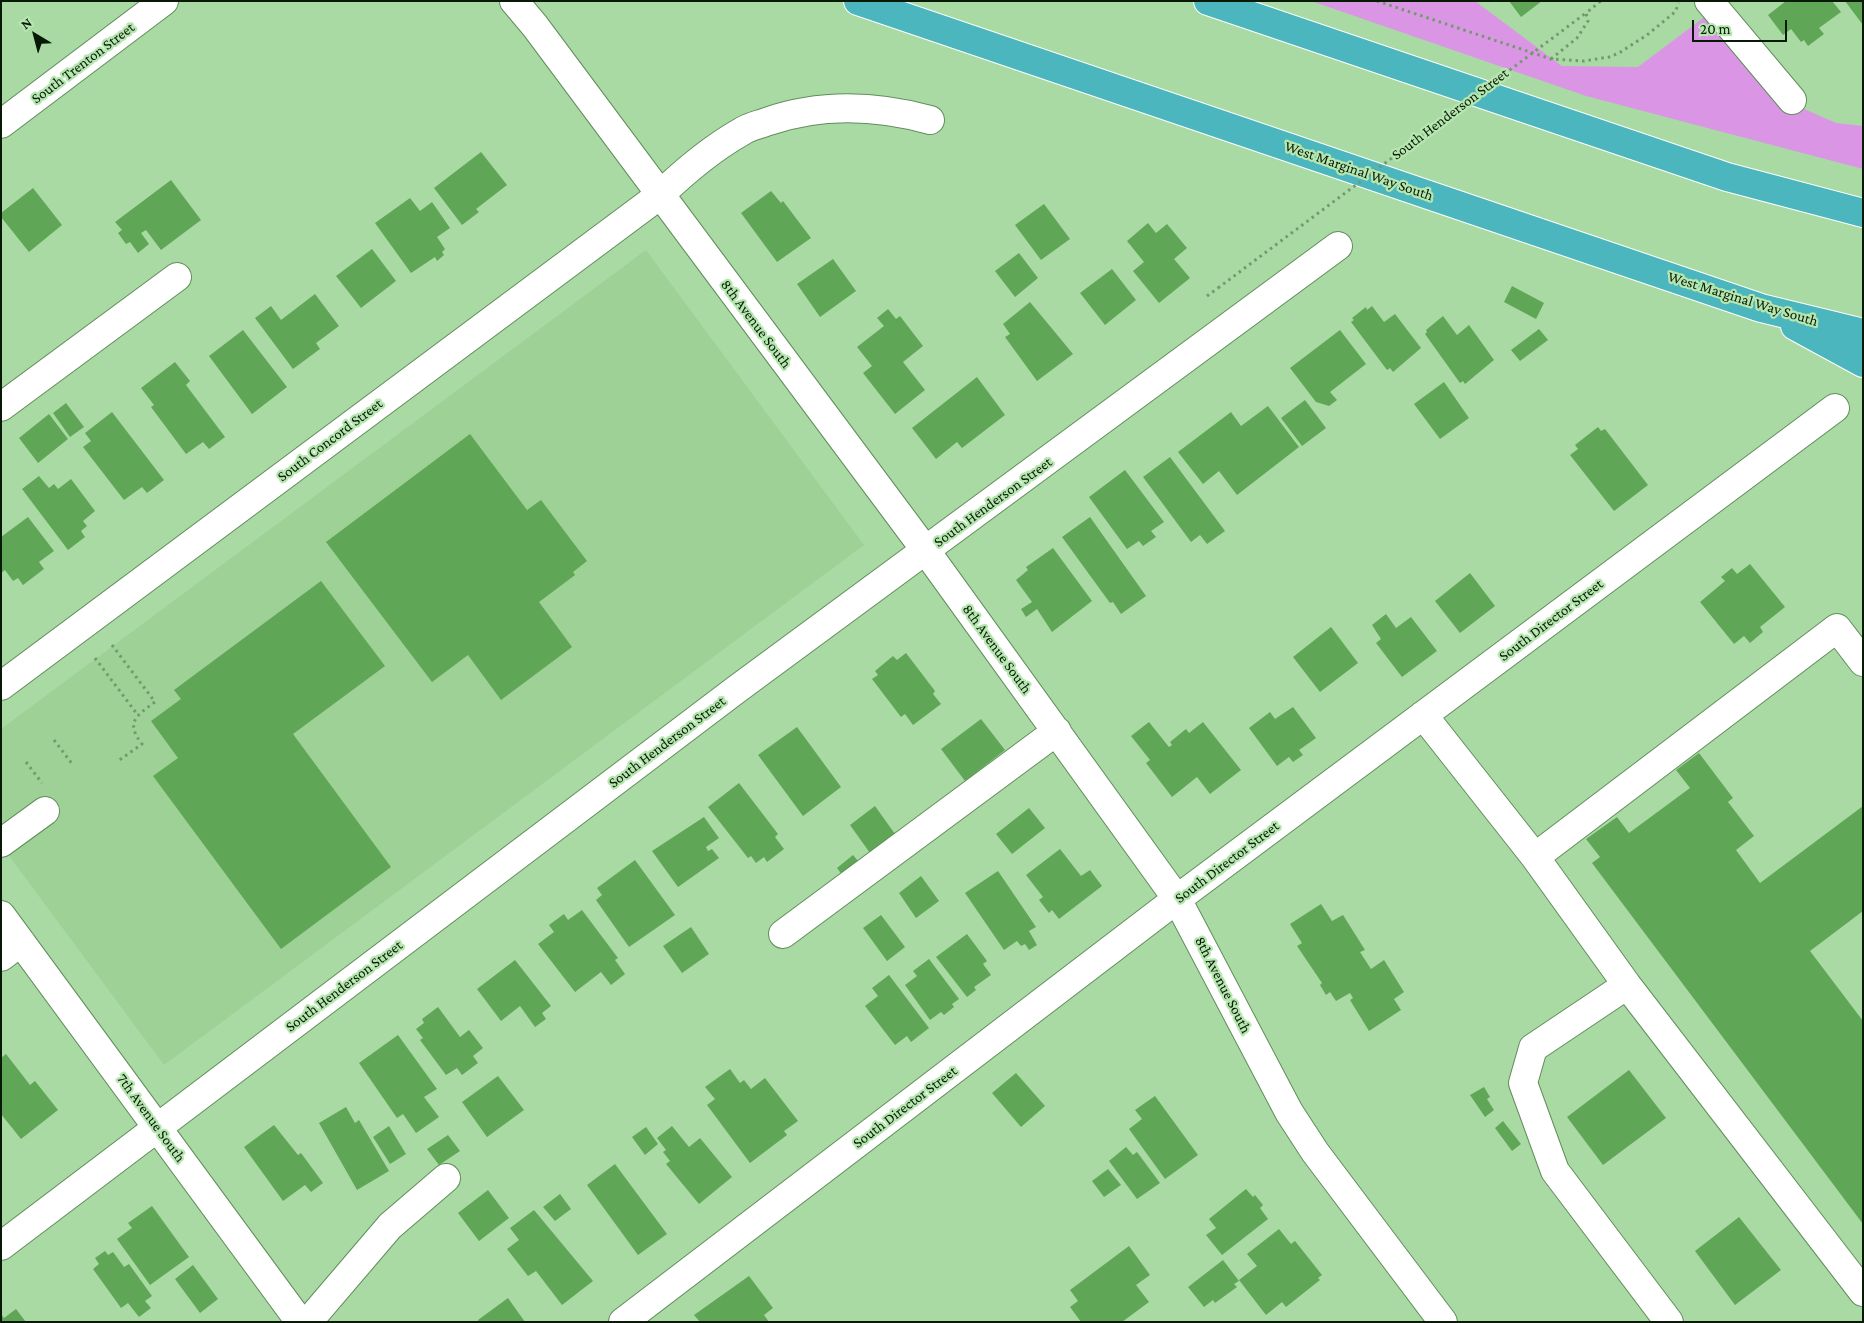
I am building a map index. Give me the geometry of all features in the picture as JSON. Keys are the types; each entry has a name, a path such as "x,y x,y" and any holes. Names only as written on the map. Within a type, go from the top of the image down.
{"highway":[{"name":"West Marginal Way South","path":"858,1 1761,308 1863,333"},
{"path":"1208,1 1727,177 1863,213"},
{"path":"1761,308 1863,363"}],"street":[{"name":"South Trenton Street","path":"1,124 164,1"},
{"name":"8th Avenue South","path":"514,1 535,26 926,551 1177,899 1222,981 1288,1112 1315,1152 1443,1322"},
{"path":"1709,1 1792,100"},
{"name":"South Concord Street","path":"1,686 660,195 690,166 742,131 790,114 820,108 857,108 900,112 930,120"},
{"name":"South Henderson Street","path":"1,1246 729,695 1338,246"},
{"path":"1,407 177,277"},
{"name":"South Director Street","path":"623,1322 1177,899 1835,408"},
{"path":"1534,857 1837,628 1863,662"},
{"path":"1423,715 1534,857 1627,984 1863,1292"},
{"path":"783,934 1057,731"},
{"path":"1,843 45,799"},
{"name":"7th Avenue South","path":"1,915 11,950 159,1128 300,1322"},
{"path":"1627,984 1533,1048 1523,1083 1555,1171 1669,1322"},
{"path":"308,1322 390,1226 446,1178"}],"path":[{"path":"1377,1 1551,59 1584,61 1609,57 1647,35 1675,12"},
{"name":"South Henderson Street","path":"1207,296 1601,1"},
{"path":"1551,59 1577,38 1585,28 1588,21 1586,13"},
{"path":"112,645 155,702 138,714 133,723 133,733 142,744 118,761"},
{"path":"95,658 138,714"},
{"path":"54,740 73,765"},
{"path":"26,762 45,799"}],"shaded area":[{"path":"1311,1 1475,1 1562,66 1638,67 1711,12 1802,108 1836,123 1863,126 1863,169 1586,96"},
{"path":"646,250 864,545 164,1065 1,845 1,729"}],"building":[{"path":"1509,1 1542,1 1521,17"},
{"path":"1786,1 1832,1 1841,12 1819,28 1824,34 1808,46 1804,40 1801,42 1791,29 1783,35 1768,15"},
{"path":"1845,1 1863,1 1863,25"},
{"path":"481,152 507,185 476,209 479,212 462,225 434,188"},
{"path":"171,180 201,220 161,250 146,230 141,233 149,244 138,253 130,242 126,244 118,233 122,230 115,222"},
{"path":"33,188 62,225 29,252 1,217 1,213"},
{"path":"771,191 781,203 783,201 811,238 777,262 741,213"},
{"path":"410,198 420,211 432,202 450,228 437,237 445,249 442,252 444,255 437,261 435,257 411,273 375,223"},
{"path":"1044,204 1070,239 1041,260 1015,225"},
{"path":"1148,223 1156,233 1167,224 1187,248 1174,259 1190,278 1159,303 1133,271 1144,262 1127,241"},
{"path":"372,249 396,281 361,308 336,276"},
{"path":"1019,253 1038,278 1015,297 995,271"},
{"path":"833,259 856,291 820,317 797,284"},
{"path":"1112,269 1136,300 1105,325 1080,293"},
{"path":"1512,286 1544,303 1536,319 1504,302"},
{"path":"315,294 339,326 316,343 320,349 293,369 255,318 271,306 281,320"},
{"path":"1030,302 1073,354 1037,381 1005,337 1010,334 1003,324"},
{"path":"1372,306 1384,322 1395,314 1421,348 1393,372 1390,368 1387,370 1351,322 1354,320 1352,318 1366,307 1367,310"},
{"path":"888,309 896,319 900,316 923,346 903,362 925,390 895,414 863,373 872,366 857,347 884,326 877,318"},
{"path":"1443,316 1457,335 1469,325 1494,360 1465,384 1463,381 1460,383 1425,334 1426,330"},
{"path":"1539,329 1548,340 1520,361 1511,350"},
{"path":"243,330 287,387 252,414 209,356"},
{"path":"1340,330 1366,364 1330,392 1337,400 1329,406 1316,402 1290,368"},
{"path":"175,362 190,381 186,385 225,437 209,449 203,442 186,454 151,407 154,405 141,388"},
{"path":"977,377 1005,415 962,448 957,442 936,459 912,428"},
{"path":"1444,382 1469,418 1440,439 1414,404"},
{"path":"1305,400 1326,428 1302,446 1281,418"},
{"path":"66,403 84,427 70,437 53,413"},
{"path":"1268,406 1299,447 1237,495 1219,471 1203,484 1178,452 1231,412 1241,426"},
{"path":"112,412 164,480 147,493 142,487 124,500 83,447 91,441 85,433"},
{"path":"49,414 68,439 38,463 19,438"},
{"path":"1598,427 1601,431 1605,429 1648,485 1614,511 1570,455 1578,449 1575,445"},
{"path":"470,434 527,510 541,500 587,561 573,572 575,575 539,602 572,647 501,700 468,655 432,682 326,542"},
{"path":"1170,457 1225,531 1207,544 1200,535 1191,542 1143,477"},
{"path":"1125,470 1164,522 1151,531 1156,537 1143,546 1139,541 1127,549 1089,497"},
{"path":"39,476 49,488 54,484 58,489 71,479 95,511 83,521 87,526 81,531 85,537 68,550 22,489"},
{"path":"28,517 54,551 39,562 44,569 23,585 18,578 13,581 5,570 1,573 1,537"},
{"path":"1090,517 1146,596 1121,614 1113,602 1110,603 1062,537"},
{"path":"1053,548 1092,601 1052,632 1037,609 1026,617 1021,609 1032,602 1016,580 1028,570 1026,567"},
{"path":"1750,564 1785,607 1760,627 1763,632 1750,643 1744,636 1734,644 1700,602 1725,581 1721,577 1732,568 1737,574"},
{"path":"1470,573 1495,606 1460,633 1435,601"},
{"path":"321,581 385,666 293,734 391,867 281,949 153,776 178,758 151,721 181,699 174,690"},
{"path":"1386,614 1396,628 1411,617 1437,651 1402,677 1376,643 1381,639 1372,625"},
{"path":"1331,627 1358,663 1320,692 1293,657"},
{"path":"906,653 935,691 933,694 941,704 913,725 905,714 901,717 872,679 878,675 875,671 893,656 897,660"},
{"path":"1293,707 1316,738 1299,750 1303,755 1293,762 1289,757 1277,766 1249,728 1270,712 1275,719"},
{"path":"981,719 1005,750 965,781 941,749"},
{"path":"1149,722 1169,747 1172,745 1170,742 1186,729 1189,733 1203,722 1241,770 1210,794 1197,777 1172,797 1146,763 1150,760 1131,736"},
{"path":"797,727 841,787 803,816 758,755"},
{"path":"1699,753 1733,798 1728,802 1754,836 1736,850 1760,883 1863,806 1863,911 1810,951 1863,1021 1863,1224 1592,863 1600,857 1586,839 1617,817 1629,833 1690,788 1676,770"},
{"path":"739,783 778,834 775,837 784,849 767,862 764,857 756,863 751,856 748,858 708,807"},
{"path":"875,806 900,841 875,860 850,825"},
{"path":"1029,808 1045,828 1012,854 996,834"},
{"path":"704,817 719,838 706,847 708,851 712,849 719,858 678,887 652,851"},
{"path":"1060,849 1081,876 1090,870 1102,886 1059,919 1052,910 1049,913 1039,900 1043,897 1026,875"},
{"path":"853,855 863,867 846,880 837,868"},
{"path":"635,860 675,915 629,947 596,900 602,895 597,888"},
{"path":"998,871 1036,927 1029,931 1037,945 1029,950 1025,944 1021,946 1017,941 1004,950 965,893"},
{"path":"921,876 939,901 916,918 899,893"},
{"path":"1321,904 1332,921 1343,915 1365,950 1360,952 1371,969 1384,960 1404,992 1394,999 1401,1010 1369,1031 1350,1000 1353,998 1350,993 1336,1001 1330,992 1326,995 1320,985 1322,983 1297,946 1302,943 1290,924"},
{"path":"582,910 618,958 615,960 625,974 611,985 601,972 575,992 538,944 554,932 549,925 564,914 568,920"},
{"path":"881,915 905,947 887,961 863,928"},
{"path":"691,927 709,954 682,973 663,946"},
{"path":"967,934 987,961 983,964 991,975 974,987 976,990 967,997 936,957"},
{"path":"929,959 959,999 952,1004 954,1007 944,1015 941,1012 930,1020 905,985 917,976 913,971"},
{"path":"515,960 551,1006 542,1013 546,1019 535,1027 520,1006 501,1021 477,989"},
{"path":"889,975 929,1028 911,1042 907,1036 895,1045 865,1006 878,996 872,988"},
{"path":"438,1007 460,1037 469,1030 483,1048 473,1056 478,1063 462,1075 457,1068 446,1075 420,1040 423,1038 416,1029 424,1023 422,1019"},
{"path":"398,1035 437,1089 424,1097 439,1117 416,1133 403,1114 397,1118 359,1063"},
{"path":"6,1054 30,1085 35,1081 58,1110 21,1139 1,1114 1,1058"},
{"path":"730,1069 740,1083 744,1080 751,1089 765,1078 798,1121 784,1131 787,1135 750,1163 707,1105 715,1099 705,1087"},
{"path":"1629,1070 1666,1118 1603,1165 1567,1117"},
{"path":"1016,1073 1045,1106 1021,1127 992,1093"},
{"path":"498,1076 524,1110 487,1137 462,1102"},
{"path":"1484,1087 1490,1097 1487,1099 1494,1110 1485,1117 1470,1095"},
{"path":"1155,1096 1198,1155 1165,1179 1129,1129 1142,1119 1135,1110"},
{"path":"346,1107 355,1123 359,1120 389,1171 357,1190 319,1123"},
{"path":"1503,1121 1521,1144 1512,1151 1495,1128"},
{"path":"274,1125 298,1155 301,1153 323,1183 311,1192 305,1185 283,1201 244,1147"},
{"path":"389,1126 406,1154 390,1164 373,1137"},
{"path":"672,1126 689,1147 700,1138 732,1177 699,1204 666,1164 670,1161 663,1152 666,1150 657,1138"},
{"path":"646,1127 658,1144 645,1155 632,1137"},
{"path":"448,1135 460,1151 439,1165 427,1149"},
{"path":"1126,1147 1133,1155 1137,1152 1160,1183 1137,1199 1109,1161"},
{"path":"615,1164 667,1234 638,1255 587,1185"},
{"path":"1108,1169 1121,1185 1104,1197 1092,1181"},
{"path":"1246,1189 1253,1197 1255,1195 1263,1205 1260,1208 1268,1219 1222,1255 1206,1235 1216,1228 1209,1219"},
{"path":"488,1190 509,1218 479,1241 458,1213"},
{"path":"560,1194 571,1209 555,1221 543,1207"},
{"path":"152,1206 189,1257 150,1285 117,1239 132,1228 128,1223"},
{"path":"534,1210 593,1281 562,1305 536,1271 528,1276 507,1249 519,1240 510,1228"},
{"path":"1739,1217 1781,1270 1735,1305 1695,1251"},
{"path":"1279,1229 1291,1244 1295,1241 1322,1275 1318,1278 1320,1280 1286,1307 1282,1302 1266,1315 1239,1280 1257,1266 1247,1254"},
{"path":"1129,1246 1150,1275 1136,1285 1149,1302 1122,1322 1081,1322 1070,1307 1078,1301 1070,1290"},
{"path":"105,1251 108,1255 113,1252 124,1267 129,1264 152,1296 145,1301 151,1308 139,1317 128,1303 121,1308 93,1269 99,1264 95,1258"},
{"path":"1223,1260 1239,1281 1234,1284 1237,1287 1215,1303 1213,1300 1204,1307 1188,1287"},
{"path":"193,1265 218,1299 200,1313 175,1279"},
{"path":"749,1276 773,1308 764,1315 769,1322 700,1322 694,1315"},
{"path":"508,1298 525,1322 479,1322 478,1320"},
{"path":"16,1309 26,1322 1,1322 1,1314 4,1318"}]}
